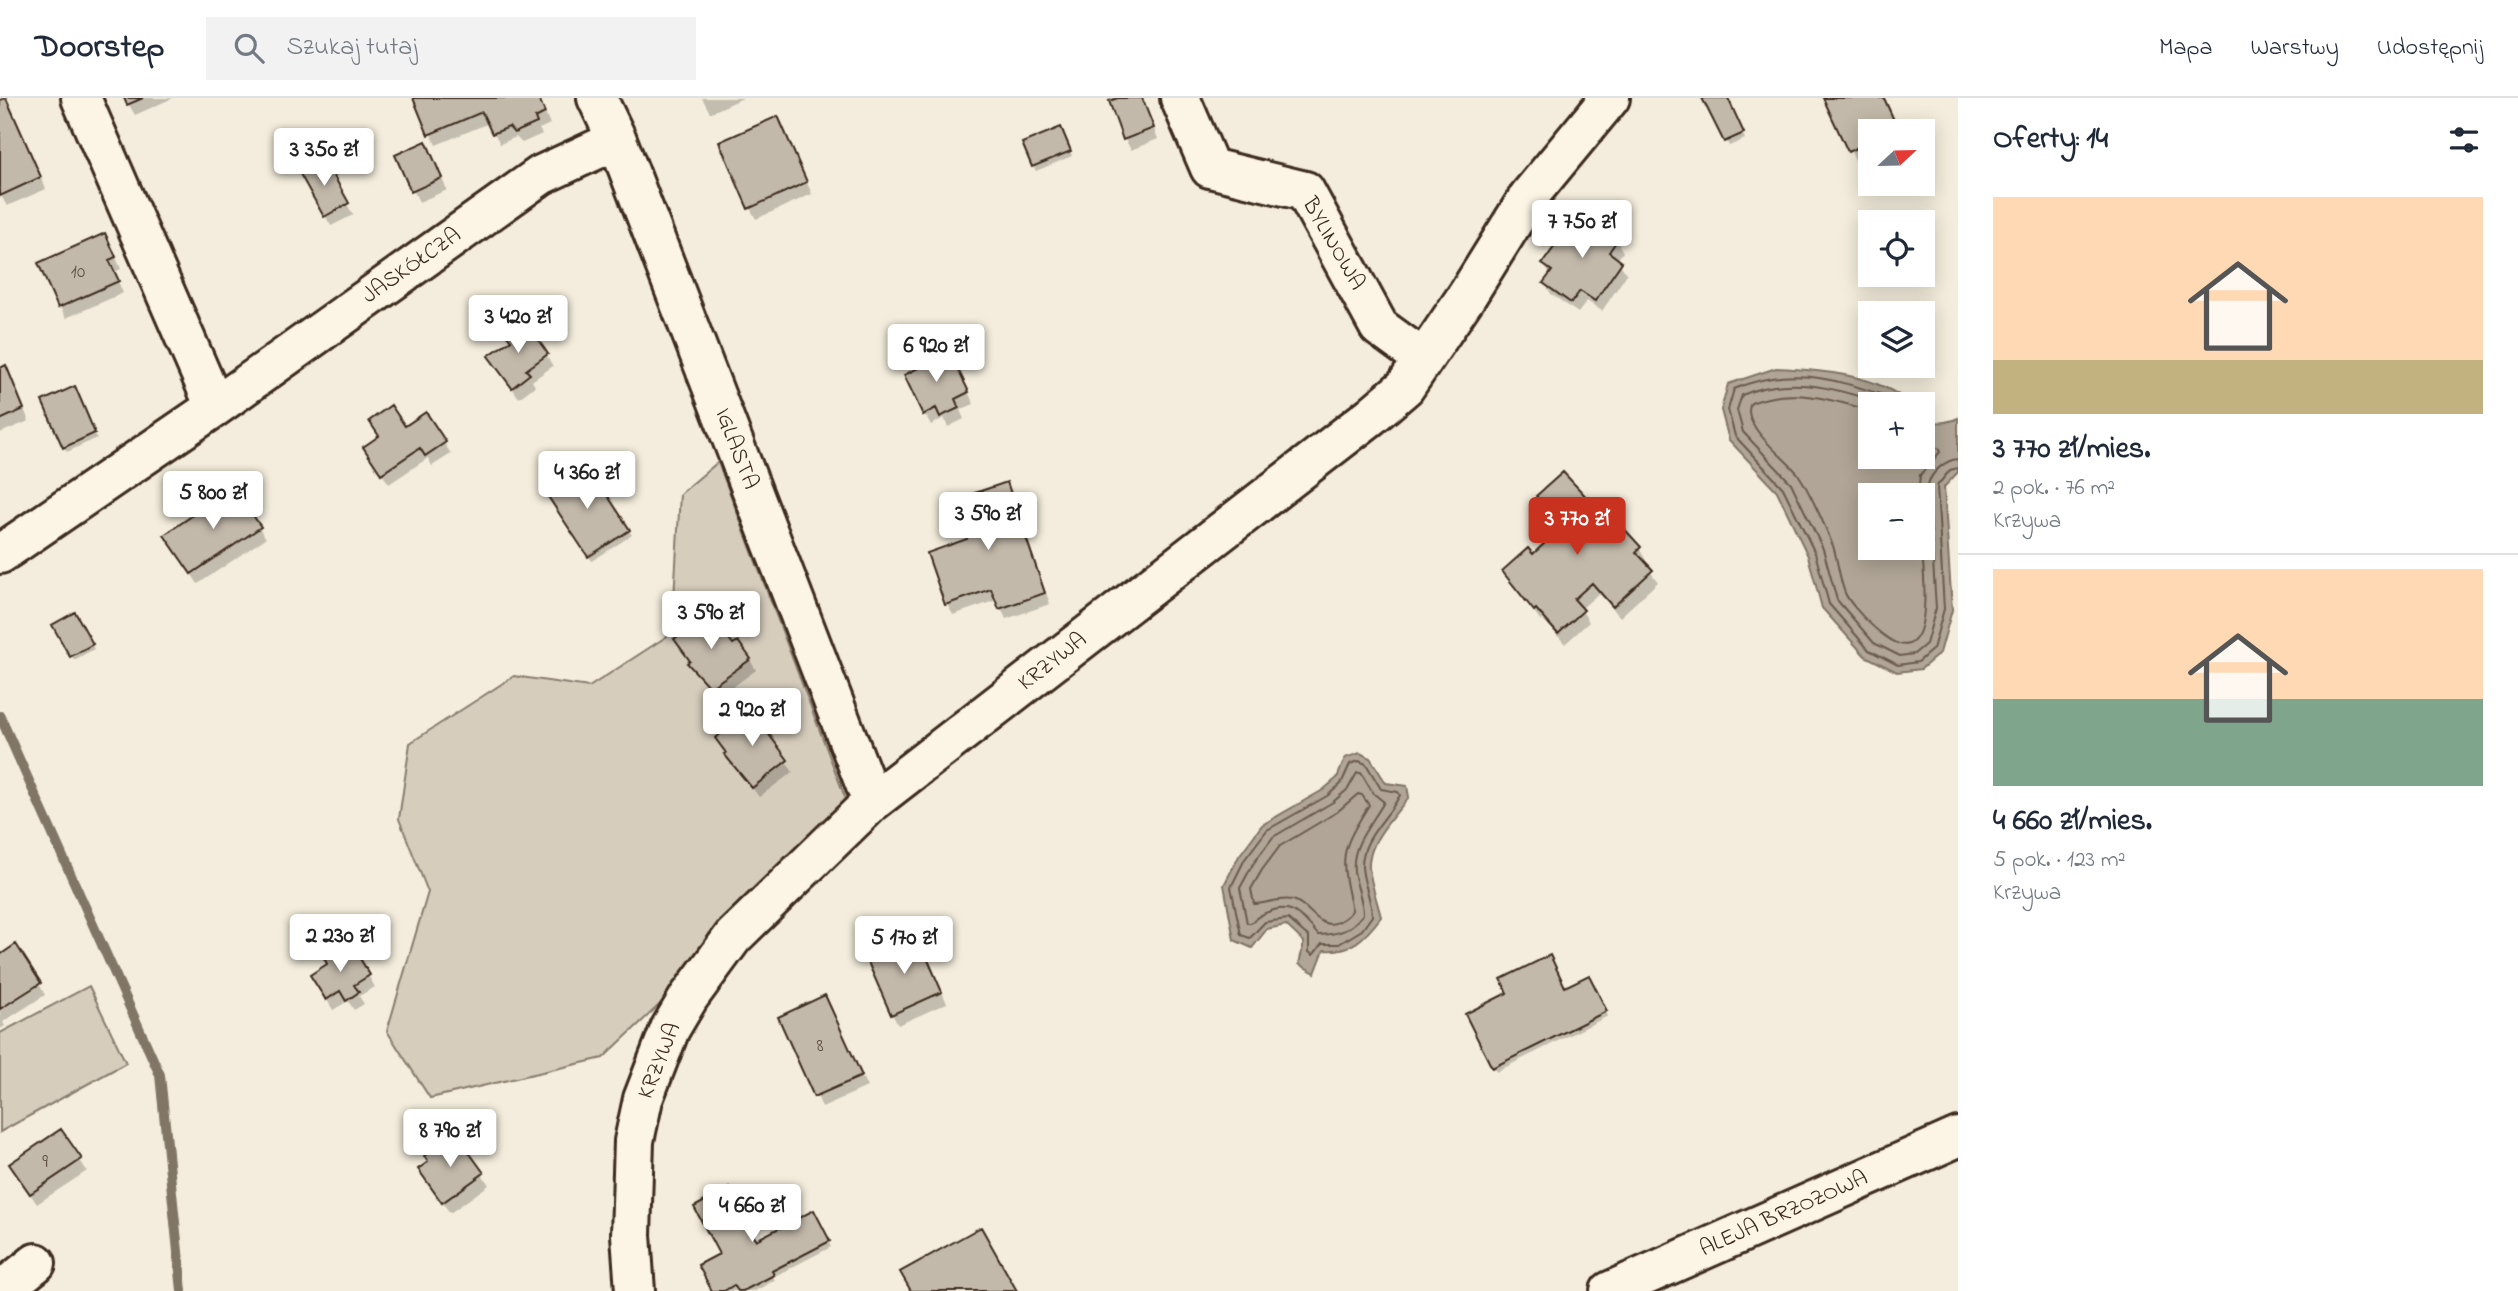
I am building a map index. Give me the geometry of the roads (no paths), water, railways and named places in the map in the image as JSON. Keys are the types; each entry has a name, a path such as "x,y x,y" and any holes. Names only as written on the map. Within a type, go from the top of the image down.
{"street":[{"path":"82,98 215,407"},
{"name":"IGLASTA","path":"597,98 617,140 872,802"},
{"name":"BYLINOWA","path":"1180,98 1210,167 1306,191 1379,327 1423,359"},
{"name":"KRZYWA","path":"635,1291 631,1235 634,1141 643,1099 670,1028 733,937 872,802 1405,387 1468,294 1529,196 1610,98"},
{"name":"JASKÓŁCZA","path":"0,554 215,407 541,175 617,140"},
{"name":"ALEJA BRZOZOWA","path":"1610,1291 1958,1137"},
{"path":"1,1291 36,1264"}],"water":[{"path":"1776,368 1829,372 1882,386 1893,392 1858,392 1858,469 1935,469 1935,421 1958,418 1958,472 1944,487 1952,610 1940,653 1921,669 1897,672 1865,656 1822,608 1808,556 1777,491 1729,440 1721,410 1728,384"},
{"path":"1360,753 1370,758 1386,783 1407,786 1409,797 1372,849 1369,868 1381,917 1357,942 1342,949 1324,950 1315,973 1299,964 1304,942 1286,925 1267,929 1252,948 1234,940 1224,885 1239,856 1262,825 1323,790 1337,778 1345,758"}],"waterway":[{"path":"0,716 160,1075 182,1291"}]}
